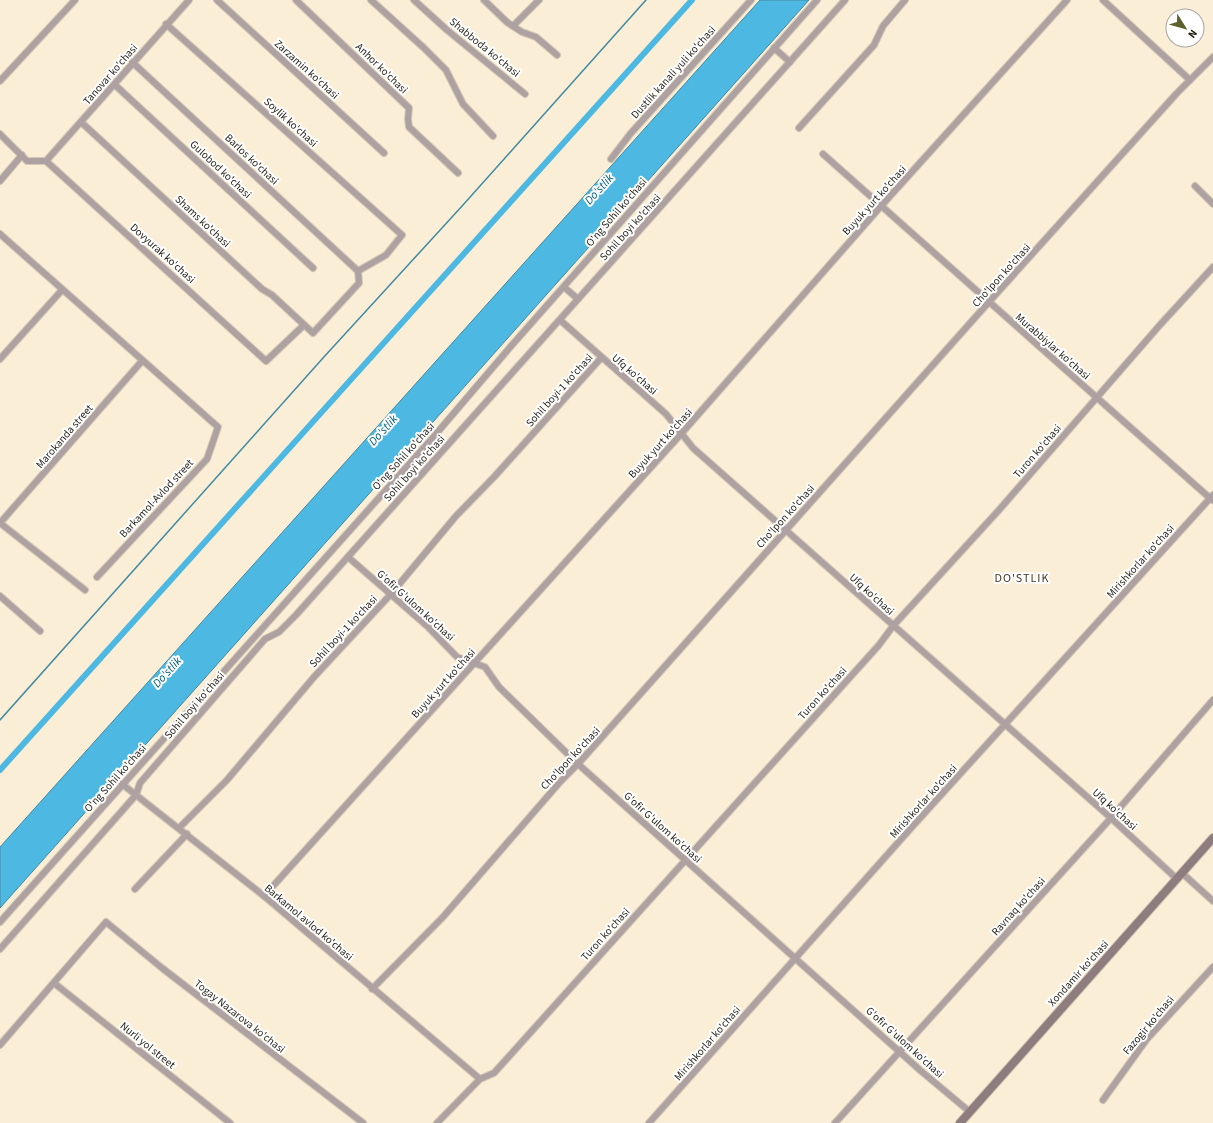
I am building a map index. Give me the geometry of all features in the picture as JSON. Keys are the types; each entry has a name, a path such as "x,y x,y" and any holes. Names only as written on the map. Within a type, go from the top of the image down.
{"main road":[{"name":"Xondamir ko'chasi","path":"960,1123 1213,838"}],"street":[{"path":"0,81 75,0"},
{"name":"Tanovar ko'chasi","path":"46,161 115,85 132,62 189,0"},
{"name":"Zarzamin ko'chasi","path":"216,0 384,152"},
{"name":"Anhor ko'chasi","path":"296,0 409,108 409,127 458,173"},
{"path":"371,0 446,70 463,104 493,136"},
{"name":"Shabboda ko'chasi","path":"414,0 447,30 525,94"},
{"path":"484,0 513,26 536,37 557,55"},
{"path":"513,26 539,0"},
{"name":"Dustlik kanali yuli ko'chasi","path":"611,159 631,133 751,0"},
{"name":"O'ng Sohil ko'chasi","path":"0,922 436,434 512,344 817,0"},
{"name":"Sohil boyi ko'chasi","path":"0,949 136,795 140,783 265,639 279,632 296,615 844,0"},
{"path":"799,128 874,45 883,26 905,0"},
{"name":"Buyuk yurt ko'chasi","path":"264,896 681,434 882,205 1067,0"},
{"path":"1104,0 1190,80"},
{"name":"Soylik ko'chasi","path":"166,24 402,235 386,255 358,271"},
{"path":"774,48 790,62"},
{"name":"Cho'lpon ko'chasi","path":"372,989 443,917 560,782 578,764 988,303 1190,80 1213,57"},
{"name":"Barlos ko'chasi","path":"132,62 358,271"},
{"name":"Gulobod ko'chasi","path":"115,85 314,268"},
{"name":"Shams ko'chasi","path":"81,122 262,289 272,295 313,332 359,283 358,271"},
{"path":"0,134 27,161 46,161"},
{"name":"Murabbiylar ko'chasi","path":"823,154 882,205 988,303 1212,498"},
{"path":"0,181 22,155"},
{"name":"Dovyurak ko'chasi","path":"46,161 266,361 304,325"},
{"path":"1195,186 1213,204"},
{"path":"0,234 142,361"},
{"name":"Turon ko'chasi","path":"437,1123 480,1079 494,1073 879,645 893,626 999,510 1098,398 1159,326 1213,267"},
{"path":"564,287 578,299"},
{"path":"0,359 62,290"},
{"name":"Ufq ko'chasi","path":"560,320 601,358 666,414 693,448 785,531 1111,818 1180,876 1213,901"},
{"name":"Sohil boyi-1 ko'chasi","path":"179,828 227,780 314,677 391,594 456,516 494,477 601,358"},
{"name":"Barkamol-Avlod street","path":"97,577 207,459 218,427 142,361"},
{"name":"Marokanda street","path":"0,523 142,361"},
{"name":"Mirishkorlar ko'chasi","path":"649,1123 1005,724 1212,498"},
{"path":"0,523 85,590"},
{"name":"G'ofir G'ulom ko'chasi","path":"348,557 427,626 457,657 476,662 485,667 499,687 578,764 684,860 970,1112"},
{"path":"0,596 40,630"},
{"name":"Ravnaq ko'chasi","path":"835,1123 1111,818 1213,700"},
{"name":"Barkamol avlod ko'chasi","path":"122,784 264,896 480,1079"},
{"path":"135,889 187,834"},
{"name":"Togay Nazarova ko'chasi","path":"54,983 106,922 162,968 363,1123"},
{"name":"Fazogir ko'chasi","path":"1103,1100 1147,1039 1213,966"},
{"path":"0,1045 54,983"},
{"name":"Nurli yol street","path":"54,983 230,1123"}],"water":[{"name":"Do'stlik","path":"760,0 809,0 0,908 0,847"}],"waterway":[{"path":"0,720 323,358 463,205 646,0"},
{"path":"0,770 692,0"}],"district":[{"name":"DO'STLIK","path":"1022,578"}]}
